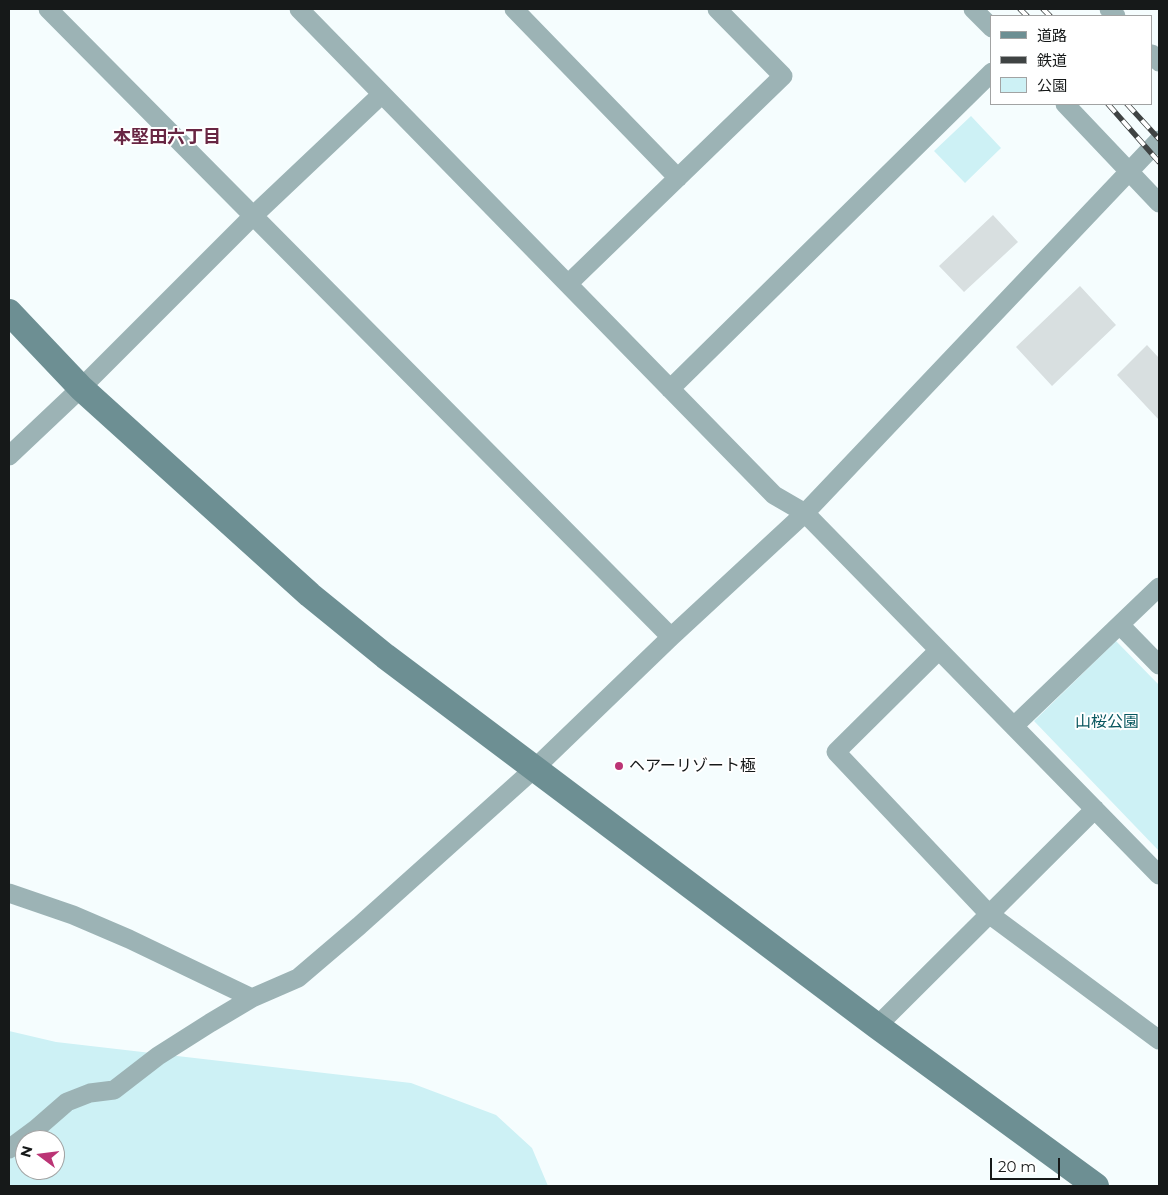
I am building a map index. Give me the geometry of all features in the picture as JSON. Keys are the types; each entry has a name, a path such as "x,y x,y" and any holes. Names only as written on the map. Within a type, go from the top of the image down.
{"street":[{"path":"48,9 671,637"},
{"path":"299,9 774,495 805,513 1159,875"},
{"path":"514,9 678,178"},
{"path":"568,284 782,76 717,9"},
{"path":"973,9 990,26"},
{"path":"670,389 990,74"},
{"path":"9,456 81,388 253,216 382,94"},
{"path":"1066,105 1159,203"},
{"path":"9,1149 36,1129 66,1102 90,1093 114,1090 158,1056 210,1023 252,998 298,978 462,835 805,513 1159,140"},
{"path":"9,312 81,388 310,595 385,656 877,1026 1096,1186"},
{"path":"1014,726 1159,587"},
{"path":"1120,625 1159,665"},
{"path":"939,650 836,752 989,914 1159,1040"},
{"path":"877,1026 1095,809"},
{"path":"9,893 73,915 129,939 252,998"}],"green space":[{"path":"971,116 1001,148 965,183 934,151"},
{"name":"山桜公園","path":"1116,641 1159,685 1159,851 1034,721"},
{"path":"9,1031 56,1042 411,1083 496,1115 532,1148 548,1186 9,1186"}],"building":[{"path":"993,215 1018,242 964,292 939,266"},
{"path":"1080,286 1116,325 1052,386 1016,347"},
{"path":"1147,345 1159,358 1159,420 1117,375"}],"railway":[{"path":"1020,9 1026,15"},
{"path":"1043,9 1049,15"},
{"path":"1109,105 1159,162"},
{"path":"1128,105 1159,139"}],"place":[{"name":"ヘアーリゾート極","path":"619,766"}],"district":[{"name":"本堅田六丁目","path":"167,138"}]}
